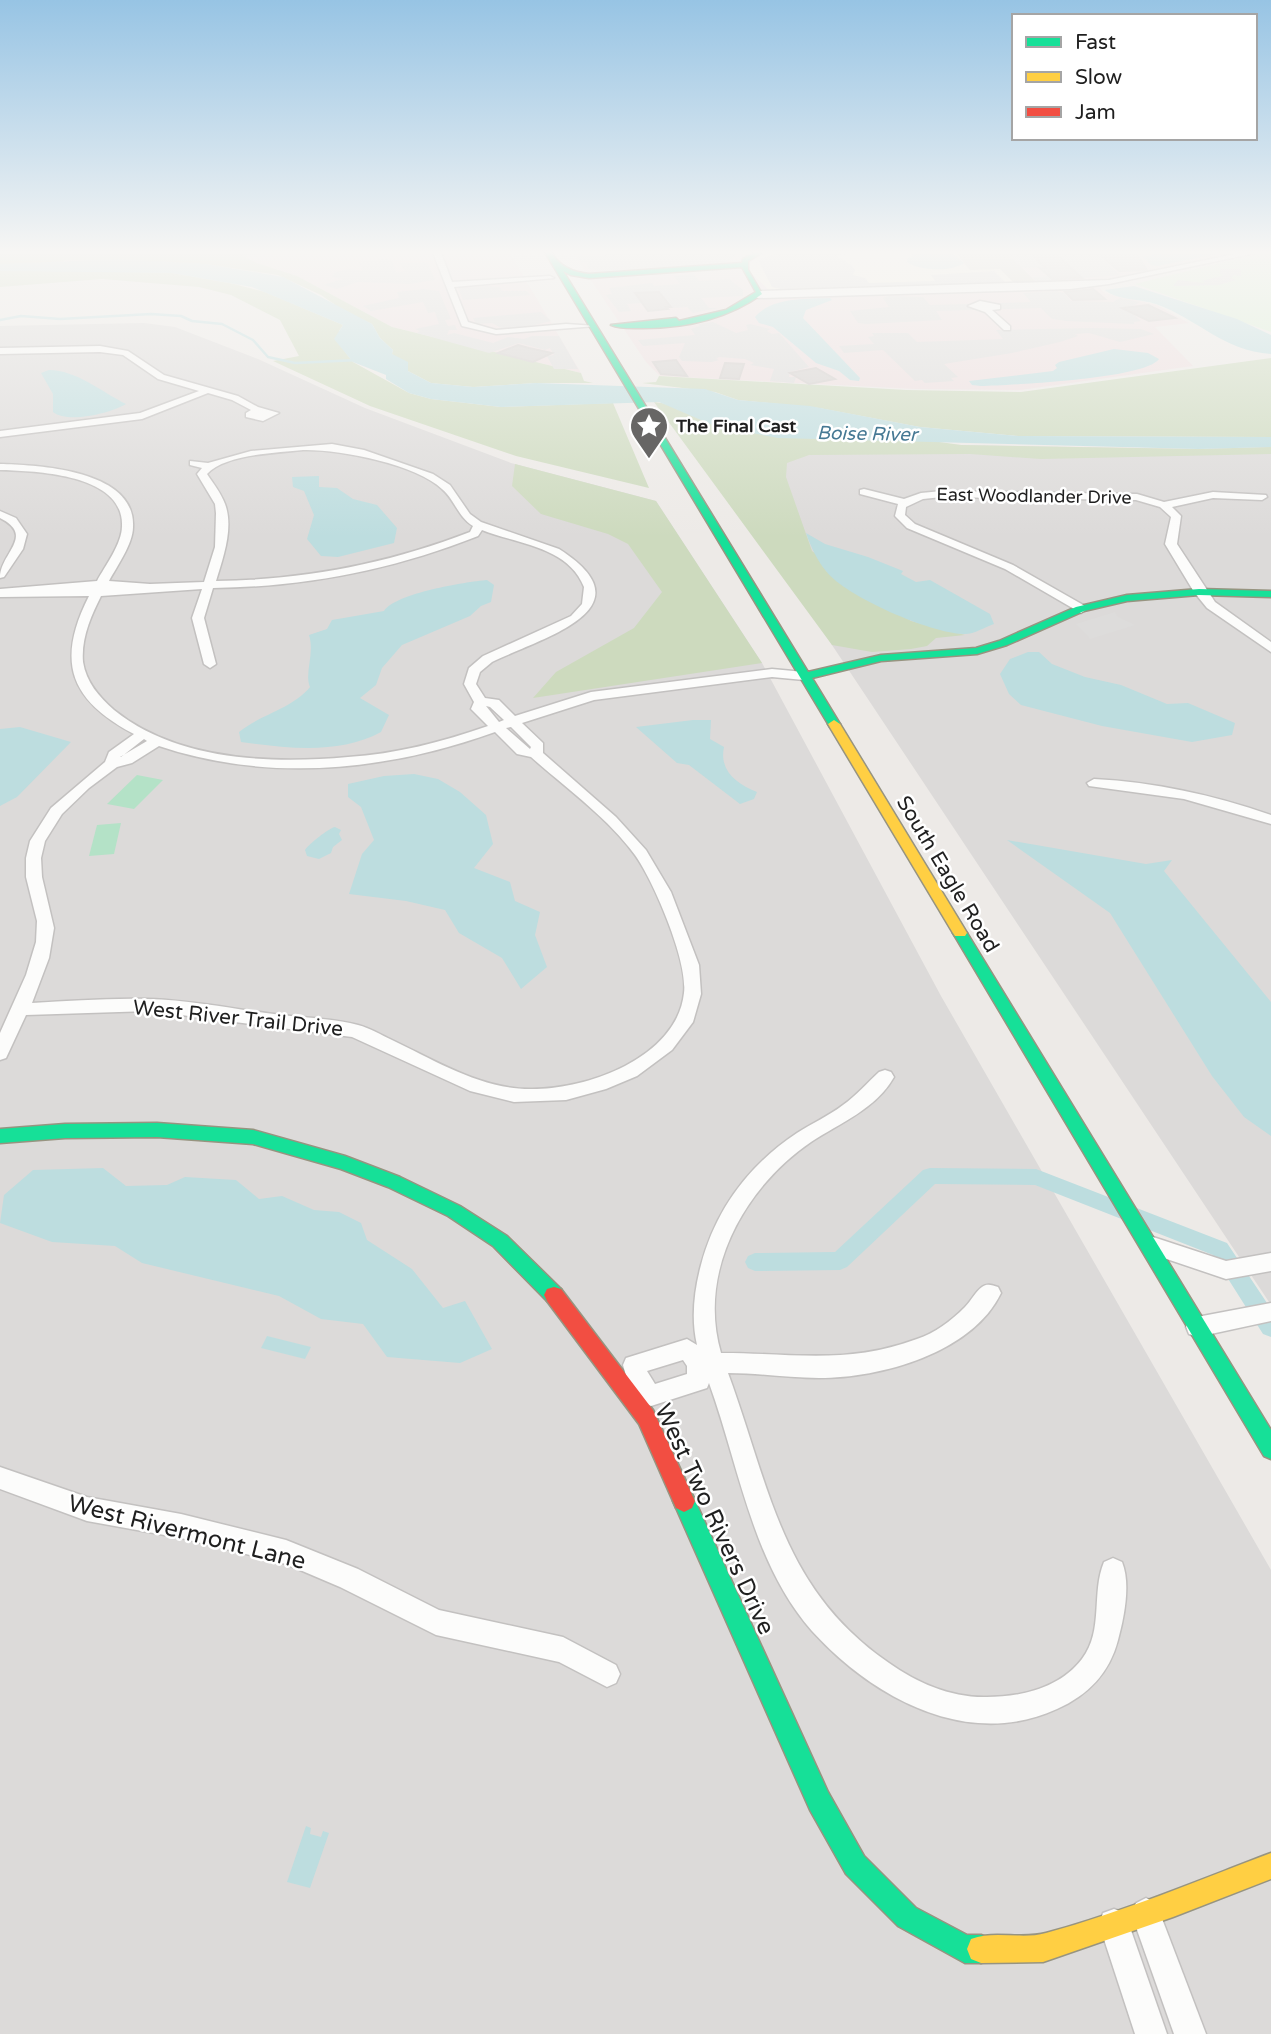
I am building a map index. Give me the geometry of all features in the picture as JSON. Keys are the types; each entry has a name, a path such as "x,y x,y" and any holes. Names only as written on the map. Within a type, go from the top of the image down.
{"main road":[{"name":"South Eagle Road","path":"600,347 804,676 1271,1449"},
{"path":"804,676 836,665 928,654 953,655 990,648 1081,609 1148,596 1199,592 1271,594"},
{"name":"West Two Rivers Drive","path":"0,1136 157,1130 253,1137 345,1163 382,1177 454,1211 500,1241 556,1297 632,1386 819,1801 855,1865 906,1917 965,1949 1043,1948 1271,1866"}],"street":[{"path":"0,351 100,349 125,353 161,377 244,402 257,410"},
{"path":"0,434 142,416 206,391"},
{"path":"210,664 198,618 222,537 220,504 202,474 209,466 235,456 304,446 330,446 357,450 439,481 458,499 465,516 479,526 555,549 583,574 590,587 590,595 583,611 566,624 478,666 471,675 470,685 481,702"},
{"path":"194,463 209,466"},
{"path":"4,467 45,470 76,476 109,491 123,505 128,528 78,641 79,671 84,685 101,706 158,740 224,757 267,762 315,763 405,754 578,703 591,706 778,684 804,676"},
{"name":"East Woodlander Drive","path":"864,492 905,502 921,496 942,494 1137,497 1164,505"},
{"path":"1164,505 1213,495 1262,496"},
{"path":"905,502 899,511 904,522 1009,567 1081,609"},
{"path":"1164,505 1176,516 1171,539 1172,549 1199,592 1211,605 1271,648"},
{"path":"0,514 20,527 23,535 21,544 0,575"},
{"path":"0,593 296,581 364,569 458,540 474,534 479,526"},
{"path":"481,702 494,703 538,746 536,754 522,751 478,709 481,702"},
{"path":"112,764 114,755 144,734"},
{"path":"0,1053 38,965 46,928 45,911 33,876 36,847 43,830 58,808 82,786 112,764 127,760 158,740"},
{"name":"West River Trail Drive","path":"19,1009 150,1005 356,1031 471,1084 495,1093 520,1097 562,1094 618,1078 660,1052 676,1034 686,1017 693,995 689,962 667,900 648,863 619,829 536,754"},
{"path":"1094,783 1127,784 1190,796 1271,820"},
{"path":"885,1077 843,1116 815,1130 783,1153 758,1177 734,1208 718,1240 707,1294 706,1362 699,1381 651,1396 632,1386 634,1365 687,1349 706,1362 768,1363 820,1368 868,1363 894,1357 942,1340 973,1314 990,1293"},
{"path":"1147,1244 1226,1269 1271,1262"},
{"path":"1197,1327 1271,1312"},
{"path":"706,1362 776,1551 797,1591 820,1620 851,1650 918,1696 969,1711 1017,1711 1057,1696 1092,1668 1110,1625 1113,1571"},
{"name":"West Rivermont Lane","path":"0,1478 87,1509 181,1526 286,1552 349,1578 436,1622 563,1650 607,1674"},
{"path":"1146,1913 1190,2034"},
{"path":"1114,1924 1151,2034"}],"shaded area":[{"path":"0,347 227,347 365,408 511,463 656,501 762,663 941,996 1271,1570 1271,2034 0,2034"},
{"path":"467,347 507,347 489,353"},
{"path":"474,347 565,347 581,373"},
{"path":"534,347 565,347 578,369 554,369 547,356 554,355 550,348 545,350"},
{"path":"636,347 1174,347 1193,366 1020,390 916,389 660,376"},
{"path":"683,347 791,347 809,367 790,372 789,377 796,377 794,383 770,381 774,369 750,365 754,363 745,359 719,357 716,359 719,360 712,362 682,361 679,357"},
{"path":"840,347 1039,347 944,364 958,377 951,378 954,381 925,383 922,380 915,381 883,350 844,353"},
{"path":"687,427 961,445 1198,449 1271,447 1271,1305"},
{"path":"1115,612 1118,617 1135,625 1090,639 1076,624"}],"green space":[{"path":"294,347 344,347 353,362 409,393 431,399 501,407 613,403 649,488 516,456 370,406 273,361 299,356"},
{"path":"390,347 474,347 581,373 584,381 593,383 473,387 431,383 408,371 392,354 393,350"},
{"path":"1271,358 1271,437 1018,436 920,427 819,408 738,400 715,392 642,383 656,382 659,376 906,390 1021,392"},
{"path":"654,402 961,445 1198,449 1271,447 1271,454 1041,459 970,454 809,455 787,463 786,477 812,551 820,557 826,571 911,621 965,635 936,638 927,646 911,649 872,652 832,645"},
{"path":"515,464 656,501 762,663 533,698 556,672 634,628 662,592 628,544 608,534 541,514 512,486"},
{"path":"137,775 163,780 134,809 107,804"},
{"path":"121,823 114,854 89,856 97,825"}],"water":[{"name":"Boise River","path":"341,347 390,347 393,350 392,354 408,362 408,371 431,383 473,387 536,383 705,389 738,400 810,406 920,427 1018,436 1271,437 1271,447 1198,449 778,438 715,426 659,402 501,407 431,399 409,393 386,379 386,375 353,362"},
{"path":"797,347 830,347 860,378 859,381 850,380 839,371 816,363"},
{"path":"1239,347 1271,347 1271,354 1254,352"},
{"path":"1114,349 1148,353 1159,359 1149,366 1130,372 1076,380 981,386 972,385 969,381 1053,371 1059,362"},
{"path":"49,370 79,378 126,404 90,416 69,417 53,412 53,394 41,373"},
{"path":"319,476 319,487 337,488 353,499 377,505 397,528 394,543 338,557 321,556 307,539 314,515 304,491 293,487 292,477"},
{"path":"806,533 825,544 903,571 901,574 916,582 930,580 990,614 994,624 963,634 931,627 890,612 836,581 820,563"},
{"path":"487,580 494,585 491,602 481,606 470,616 402,645 382,668 376,685 360,698 389,715 381,732 348,744 330,747 294,748 241,742 239,732 294,701 310,687 309,635 327,629 332,620 384,611 402,599 416,594"},
{"path":"1028,652 1039,652 1052,664 1085,677 1121,685 1167,704 1188,703 1235,723 1232,735 1192,742 1102,726 1021,705 1009,694 1000,674 1010,659"},
{"path":"711,720 710,739 724,747 724,763 731,775 742,785 757,792 754,799 740,804 689,765 677,763 636,727"},
{"path":"20,727 71,742 17,797 0,806 0,729"},
{"path":"414,774 438,779 460,792 486,815 493,844 474,868 510,882 515,901 540,912 535,935 547,967 521,989 502,958 459,933 445,910 406,901 349,894 362,854 374,840 361,807 348,797 348,784 384,776"},
{"path":"335,827 341,830 339,834 342,840 333,847 331,853 319,859 307,856 307,847"},
{"path":"1007,840 1146,864 1172,860 1164,871 1271,1002 1271,1136 1244,1117 1212,1076 1110,913"},
{"path":"103,1168 126,1186 167,1185 185,1177 236,1180 259,1199 282,1196 314,1210 339,1212 361,1223 367,1240 412,1269 443,1308 465,1301 492,1349 460,1363 387,1357 363,1324 321,1319 279,1296 142,1263 115,1246 52,1242 0,1223 4,1195 33,1170"},
{"path":"267,1336 311,1347 305,1359 261,1348"},
{"path":"306,1826 311,1828 310,1834 321,1837 323,1831 329,1833 310,1888 287,1882"}],"building":[{"path":"513,347 526,347 552,353 533,362 498,353"},
{"path":"676,360 687,376 661,374 653,362"},
{"path":"725,363 744,364 739,379 720,378"},
{"path":"816,368 835,379 809,384 790,373"}],"waterway":[{"path":"259,347 268,357 295,363 358,360"},
{"path":"755,1262 840,1261 930,1176 1036,1177 1220,1249 1271,1327"}],"traffic: fast":[{"path":"606,347 834,724"},
{"path":"804,676 881,658 977,651 1003,643 1080,609 1127,598 1199,592 1271,594"},
{"path":"960,933 1271,1449"},
{"path":"0,1136 65,1131 157,1130 253,1137 345,1163 394,1182 454,1211 500,1241 554,1295"},
{"path":"684,1501 819,1801 855,1865 907,1917 965,1949 981,1949"}],"traffic: slow":[{"path":"834,724 960,933"},
{"path":"981,1949 1043,1948 1173,1904 1271,1866"}],"traffic: jam":[{"path":"554,1295 646,1417 684,1501"}],"place":[{"name":"The Final Cast","path":"649,460"}]}
